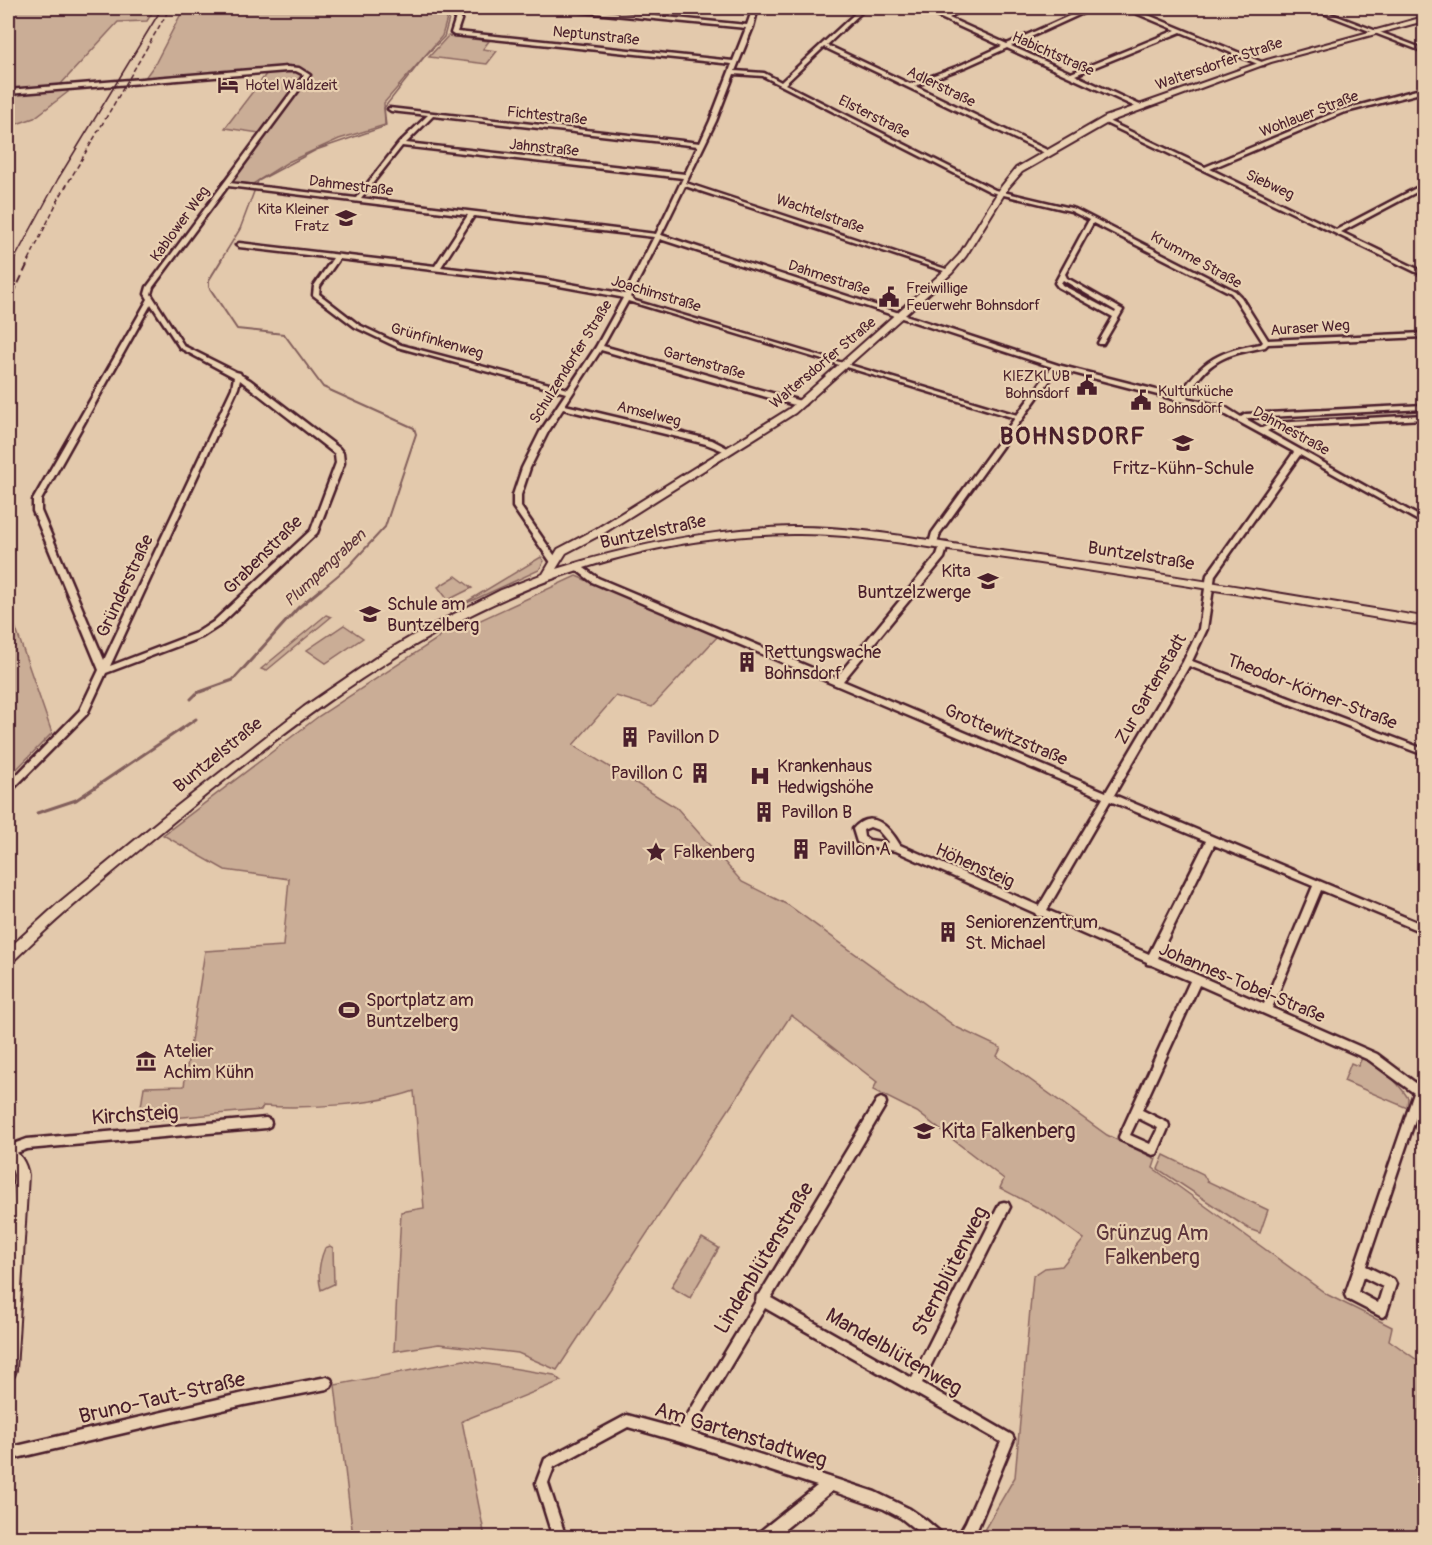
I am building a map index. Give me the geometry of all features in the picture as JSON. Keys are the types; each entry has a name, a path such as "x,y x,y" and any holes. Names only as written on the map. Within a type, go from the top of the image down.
{"street":[{"name":"Neptunstraße","path":"462,8 454,33 735,63"},
{"path":"563,8 750,27"},
{"name":"Schulzendorfer Straße","path":"555,562 520,512 516,499 530,457 599,347 658,236 702,145 756,8"},
{"path":"856,8 863,8"},
{"path":"782,84 863,8"},
{"name":"Habichtstraße","path":"923,8 1140,107"},
{"path":"945,18 963,8"},
{"path":"911,86 1090,8"},
{"path":"1128,8 1262,64"},
{"path":"1314,8 1425,51"},
{"name":"Waltersdorfer Straße","path":"547,576 562,551 600,531 801,404 949,271 962,256 1001,193 1019,170 1047,152 1104,121 1262,64 1425,19"},
{"path":"1071,75 1181,30"},
{"name":"Adlerstraße","path":"824,45 1047,152"},
{"name":"Kablower Weg","path":"8,92 287,69 305,73 306,78 150,287 148,294 151,299 37,500 37,511 104,672"},
{"name":"Elsterstraße","path":"732,72 764,75 1001,193"},
{"name":"Wohlauer Straße","path":"1205,170 1340,112 1425,90"},
{"name":"Fichtestraße","path":"391,109 702,145"},
{"path":"357,200 401,144 431,115"},
{"name":"Siebweg","path":"1104,121 1425,274"},
{"name":"Jahnstraße","path":"401,144 684,179"},
{"name":"Wachtelstraße","path":"684,179 949,271"},
{"name":"Dahmestraße","path":"226,184 658,236 1056,366 1222,409 1425,522"},
{"path":"1337,232 1425,186"},
{"name":"Krumme Straße","path":"1001,193 1061,206 1233,292 1266,342"},
{"path":"436,269 472,214"},
{"path":"1093,220 1089,223 1058,284 1117,317 1101,344"},
{"name":"Joachimstraße","path":"239,245 543,281 626,298 1018,417"},
{"name":"Grünfinkenweg","path":"337,257 317,286 316,295 357,326 399,346 570,392"},
{"name":"Grabenstraße","path":"104,672 210,628 309,536 318,524 340,463 339,453 238,374 182,347 151,299"},
{"name":"Auraser Weg","path":"1184,398 1196,374 1209,362 1230,353 1263,346 1266,342 1425,335"},
{"name":"Gartenstraße","path":"599,347 801,404"},
{"path":"838,682 941,556 936,533 1056,366"},
{"name":"Gründerstraße","path":"8,789 84,712 235,388 238,374"},
{"name":"Amselweg","path":"561,406 709,442 729,450"},
{"path":"1242,419 1246,416 1425,407"},
{"path":"1263,431 1273,425 1425,417"},
{"name":"Zur Gartenstadt","path":"1040,912 1187,662 1203,629 1211,574 1295,455 1300,452"},
{"name":"Buntzelstraße","path":"8,957 81,892 271,735 442,624 547,576 622,555 680,543 788,530 848,533 939,544 1209,585 1425,621"},
{"name":"Grottewitzstraße","path":"578,568 595,580 1425,929"},
{"name":"Theodor-Körner-Straße","path":"1187,662 1425,752"},
{"path":"1151,961 1212,839"},
{"name":"Höhensteig","path":"897,848 1040,912"},
{"path":"1266,1011 1318,884"},
{"name":"Johannes-Tobei-Straße","path":"1040,912 1373,1057 1422,1093"},
{"path":"1136,1112 1196,980"},
{"path":"1360,1269 1422,1093 1425,1078"},
{"name":"Lindenblütenstraße","path":"682,1435 761,1299 881,1102"},
{"name":"Kirchsteig","path":"8,1152 27,1144 266,1123"},
{"path":"8,1152 19,1166 21,1176 8,1370"},
{"name":"Sternblütenweg","path":"914,1386 1004,1207"},
{"name":"Mandelblütenweg","path":"761,1299 1008,1440 971,1527 963,1538"},
{"name":"Bruno-Taut-Straße","path":"8,1455 244,1399 327,1383"},
{"name":"Am Gartenstadtweg","path":"560,1538 542,1483 549,1463 627,1421 682,1435 886,1503 920,1522 936,1538"},
{"name":"Am Gartenstadtweg","path":"763,1538 830,1484"}],"green space":[{"path":"8,8 155,8 147,21 118,22 60,85 68,92 34,118 8,127"},
{"path":"184,8 450,8 442,36 384,103 385,125 339,139 288,162 253,184 233,182 267,134 225,128 267,73 267,69 144,79 155,64"},
{"path":"448,36 489,41 483,49 497,51 487,64 429,57"},
{"path":"541,557 544,561 539,570 458,607"},
{"path":"456,576 472,588 448,600 438,587"},
{"name":"Grünzug Am Falkenberg","path":"576,576 718,636 652,707 616,696 573,745 677,808 742,882 788,905 956,1027 1001,1048 997,1056 1107,1135 1156,1159 1153,1168 1328,1295 1392,1327 1389,1340 1424,1365 1424,1537 980,1537 1015,1477 1033,1276 1045,1268 1062,1266 1084,1239 1048,1213 1000,1188 1004,1179 917,1112 873,1090 877,1082 791,1015 557,1370 518,1353 439,1344 394,1351 401,1212 424,1208 414,1091 360,1103 299,1107 263,1106 261,1110 139,1121 144,1087 184,1086 205,951 283,946 289,879 225,870 163,835 319,716 437,639 442,633 468,622 472,624"},
{"path":"8,606 52,733 8,778"},
{"path":"326,615 331,617 266,671 261,669"},
{"path":"344,625 363,638 326,663 307,650"},
{"path":"1362,1058 1382,1070 1399,1086 1408,1098 1407,1108 1344,1081 1351,1063 1358,1066"},
{"path":"1164,1155 1203,1174 1207,1181 1268,1210 1260,1233 1249,1229 1158,1169"},
{"path":"702,1238 719,1248 690,1298 671,1287"},
{"path":"330,1246 333,1248 334,1284 321,1290 320,1263 325,1248"},
{"path":"464,1360 554,1375 561,1381 462,1421 485,1537 353,1537 335,1385"}],"waterway":[{"name":"Plumpengraben","path":"221,260 240,229 258,181 316,150 386,126 384,108 425,56 444,37 452,8"},
{"name":"Plumpengraben","path":"222,259 209,280 209,287 237,329 284,334 323,387 414,428 416,434 385,527 349,566 319,591"},
{"name":"Plumpengraben","path":"191,699 197,693 233,680 298,608 321,589"},
{"name":"Plumpengraben","path":"37,813 76,800 196,719"}],"tram line":[{"path":"8,271 58,179 162,8"}],"railway":[{"path":"29,260 58,200 170,8"},
{"path":"8,305 30,259"}],"place":[{"name":"Hotel Waldzeit","path":"228,85"},
{"name":"Kita Kleiner Fratz","path":"346,218"},
{"name":"Freiwillige Feuerwehr Bohnsdorf","path":"889,297"},
{"name":"KIEZKLUB Bohnsdorf","path":"1087,385"},
{"name":"Kulturküche Bohnsdorf","path":"1141,400"},
{"name":"Fritz-Kühn-Schule","path":"1183,443"},
{"name":"Kita Buntzelzwerge","path":"988,581"},
{"name":"Schule am Buntzelberg","path":"370,614"},
{"name":"Rettungswache Bohnsdorf","path":"747,662"},
{"name":"Pavillon D","path":"630,737"},
{"name":"Pavillon C","path":"700,773"},
{"name":"Krankenhaus Hedwigshöhe","path":"760,776"},
{"name":"Pavillon B","path":"764,812"},
{"name":"Pavillon A","path":"801,849"},
{"name":"Falkenberg","path":"656,852"},
{"name":"Seniorenzentrum St. Michael","path":"948,932"},
{"name":"Sportplatz am Buntzelberg","path":"349,1010"},
{"name":"Atelier Achim Kühn","path":"146,1061"},
{"name":"Kita Falkenberg","path":"924,1131"}],"district":[{"name":"BOHNSDORF","path":"1073,436"}]}
